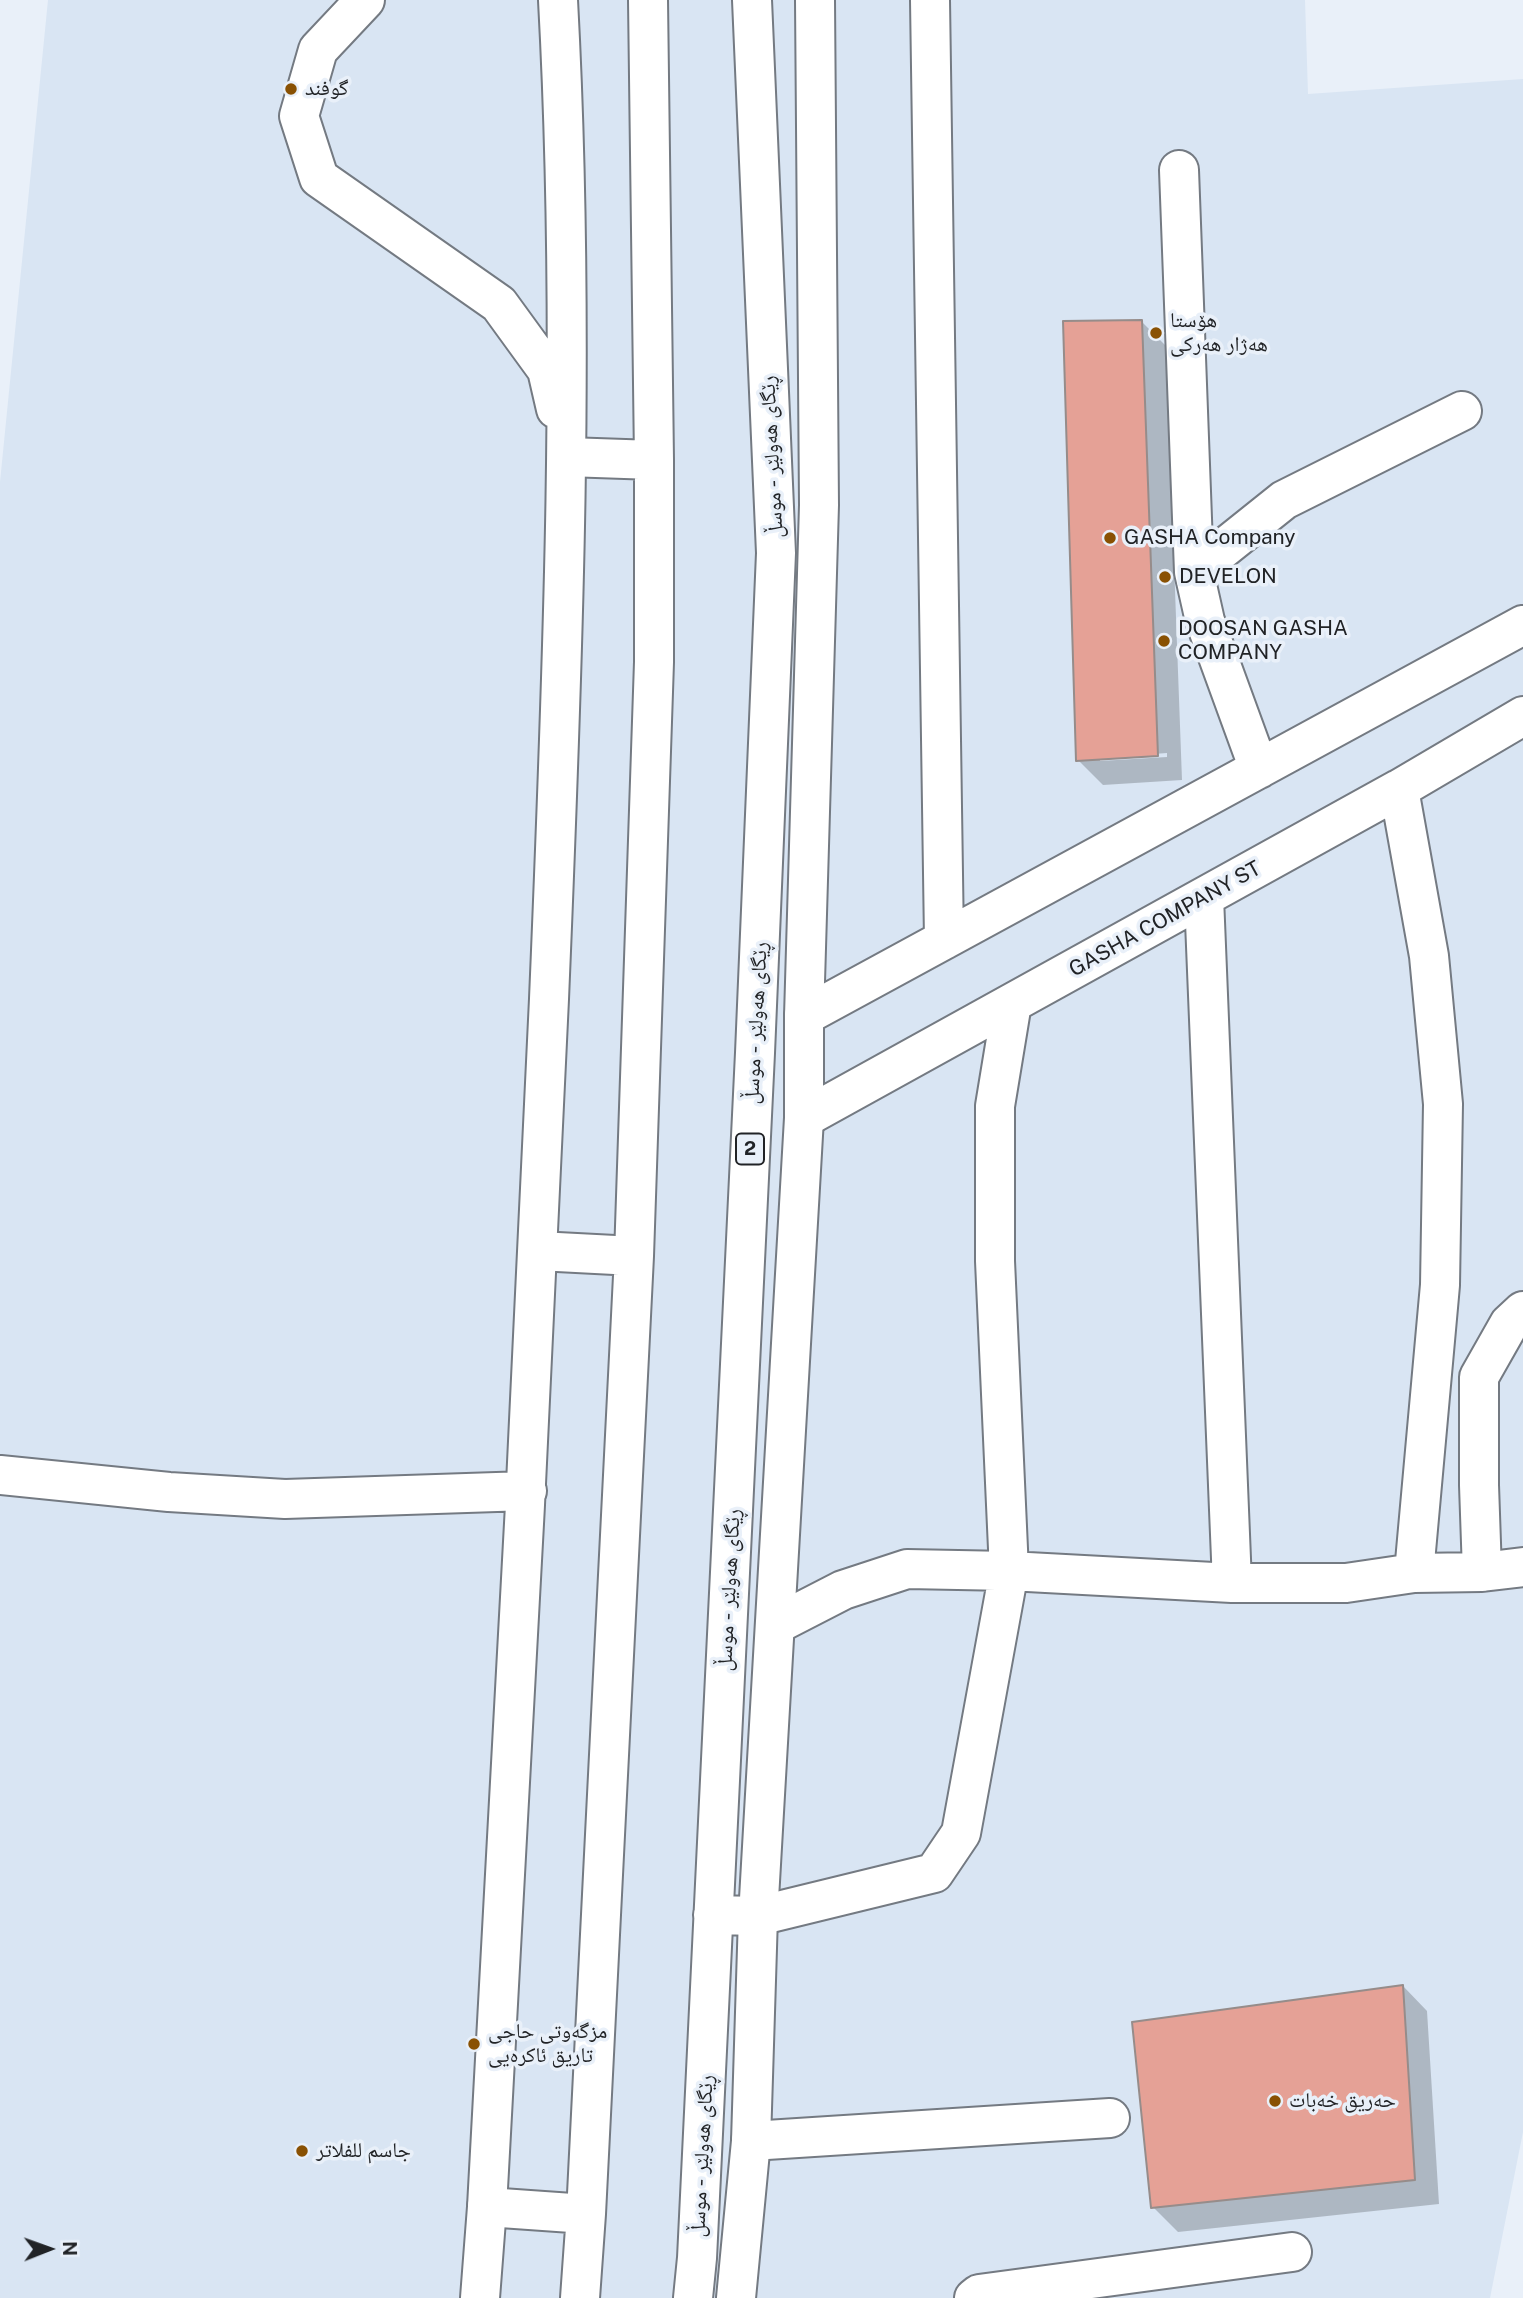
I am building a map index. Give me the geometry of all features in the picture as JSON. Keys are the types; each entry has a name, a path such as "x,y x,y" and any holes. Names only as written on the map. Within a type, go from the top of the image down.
{"main road":[{"path":"365,0 318,50 299,116 319,178 499,304 547,370 566,457"},
{"path":"480,2298 527,1491 558,796 566,457 564,113 558,0"},
{"path":"580,2298 634,1256 654,662 648,0"},
{"name":"ڕێگای هەولێر - موسڵ","path":"693,2298 755,1054 776,553 752,0"},
{"path":"736,2298 751,2141 758,1916 804,1118 804,1016 819,505 815,0"},
{"path":"930,0 944,940"},
{"path":"1179,170 1194,572 1205,621 1259,769"},
{"path":"1194,572 1284,500 1462,411"},
{"path":"566,457 654,460"},
{"path":"804,1016 1523,625"},
{"name":"GASHA COMPANY ST","path":"804,1118 1399,789 1523,716"},
{"path":"1399,789 1429,956 1443,1104 1440,1285 1414,1573"},
{"path":"1204,897 1232,1583"},
{"path":"713,1915 758,1916 934,1873 961,1833 1009,1571 995,1261 995,1106 1012,1003"},
{"path":"538,1251 634,1256"},
{"path":"1482,1572 1479,1377 1509,1324 1523,1311"},
{"path":"0,1475 169,1492 285,1499 527,1491"},
{"path":"775,1625 843,1590 907,1569 1009,1571 1232,1583 1346,1583 1414,1573 1482,1572 1523,1567"},
{"path":"751,2141 1110,2118"},
{"path":"487,2207 586,2214"},
{"path":"974,2298 979,2294 1292,2252"}],"shaded area":[{"path":"48,0 1305,0 1308,94 1523,79 1523,2132 1490,2298 0,2298 0,482"}],"building":[{"name":"GASHA Company","path":"1142,320 1158,756 1076,761 1063,321"},
{"name":"حەریق خەبات","path":"1403,1985 1415,2180 1151,2208 1132,2022"}],"place":[{"name":"گوفند","path":"291,89"},
{"name":"هۆستا هەژار هەرکی","path":"1156,333"},
{"name":"GASHA Company","path":"1110,538"},
{"name":"DEVELON","path":"1165,577"},
{"name":"DOOSAN GASHA COMPANY","path":"1164,641"},
{"name":"مزگەوتی حاجی تاریق ئاکرەیی","path":"474,2044"},
{"name":"حەریق خەبات","path":"1275,2101"},
{"name":"جاسم للفلاتر","path":"302,2151"}]}
